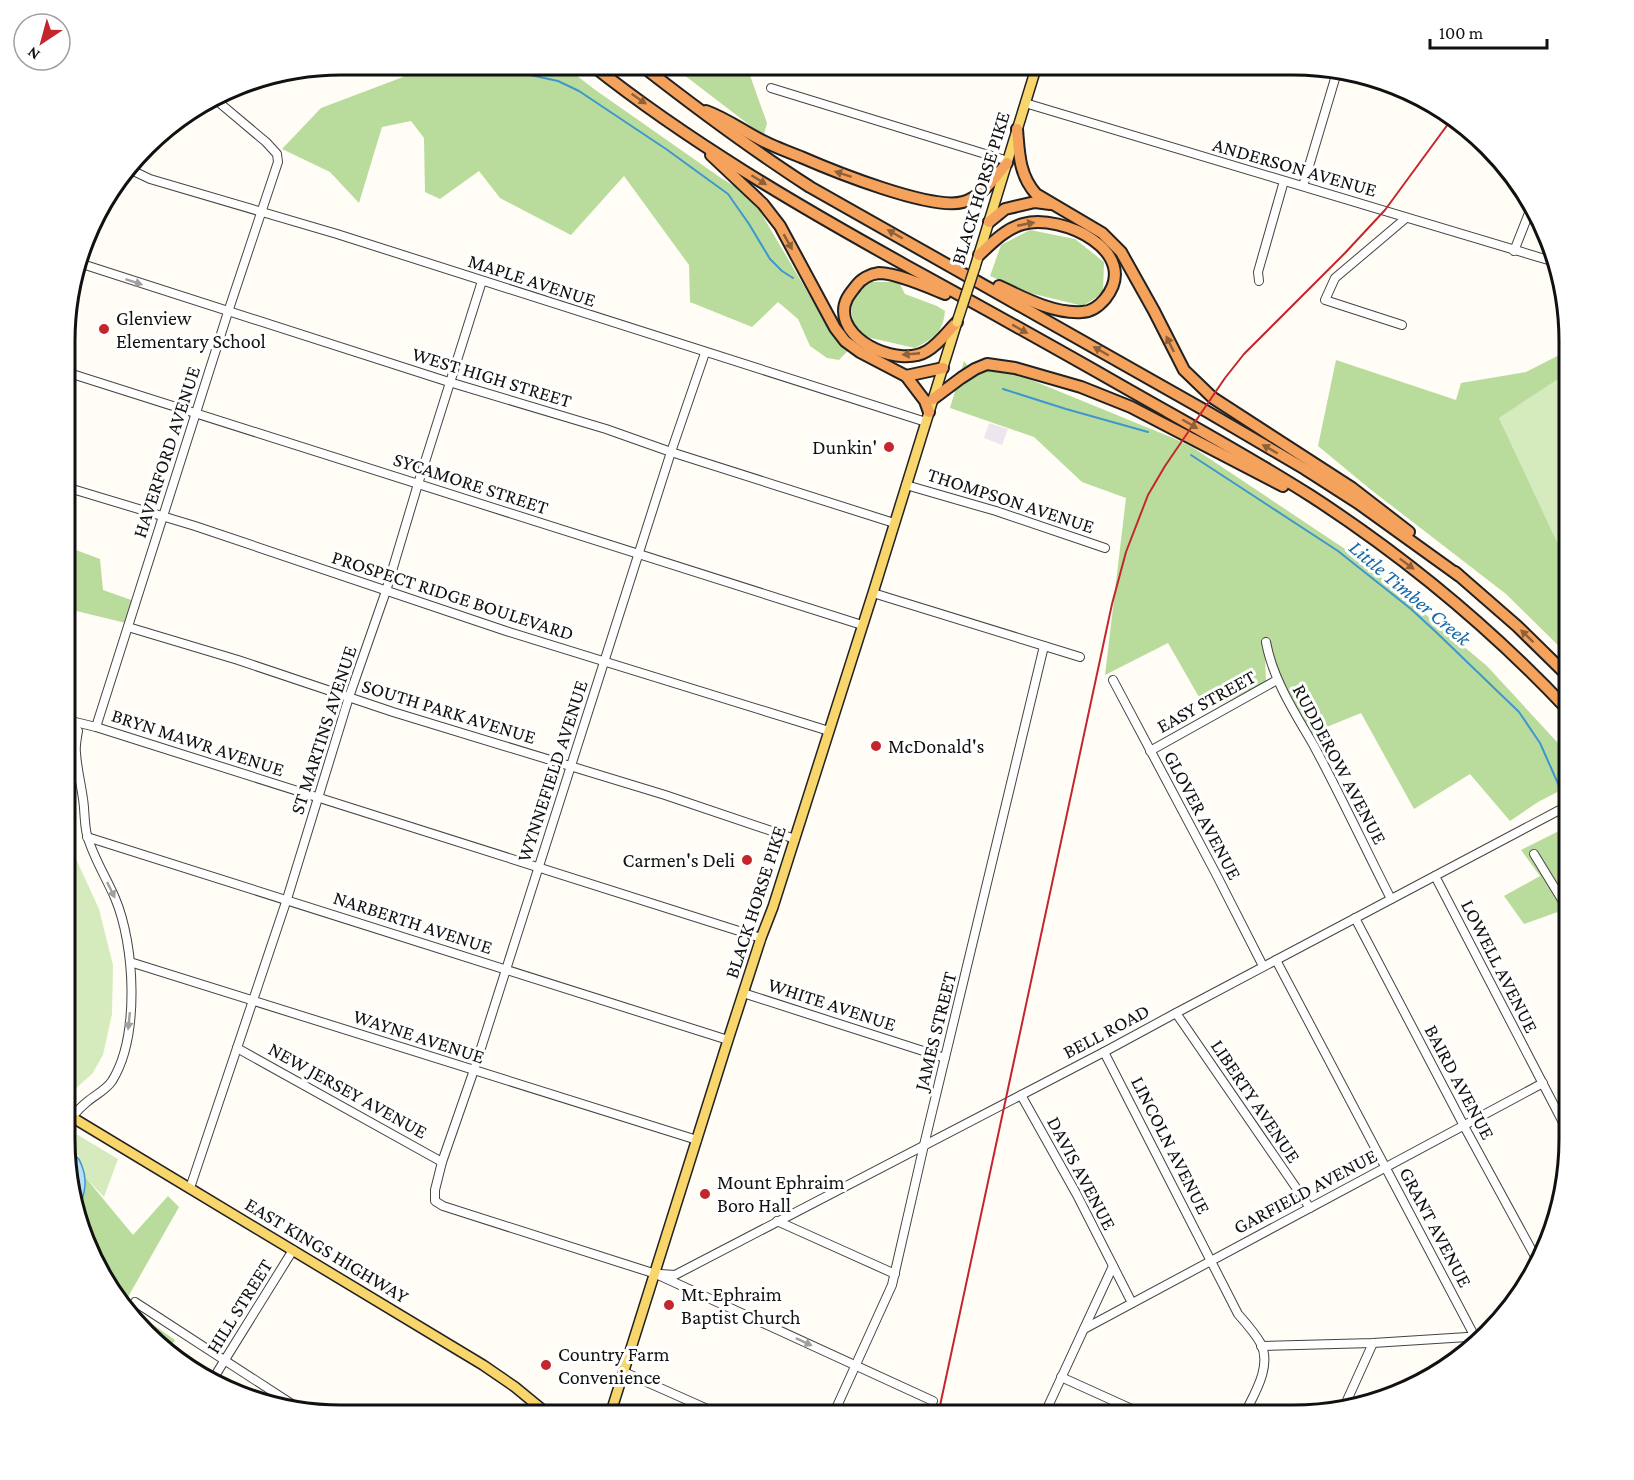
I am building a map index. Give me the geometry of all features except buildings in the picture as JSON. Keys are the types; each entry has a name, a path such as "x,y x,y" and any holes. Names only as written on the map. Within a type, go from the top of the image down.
{"highway":[{"path":"606,75 693,137 805,209 1255,462 1337,513 1405,562 1466,612 1559,701"},
{"path":"654,75 763,156 810,186 1305,468 1352,498 1458,575"},
{"path":"694,106 721,116 763,141 828,169 918,199 962,203 975,197 1008,162"},
{"path":"1017,129 1020,160 1027,184 1036,194 1102,233 1121,252 1154,311 1177,359 1193,380 1212,398 1352,488 1397,521 1513,622 1559,667"},
{"path":"693,137 763,204 780,226 835,328 845,341 860,352 906,376 925,401 927,417"},
{"path":"989,222 1005,209 1023,204 1045,202 1061,209"},
{"path":"925,251 1022,297 1050,307 1081,313 1090,312 1107,297 1116,272 1112,259 1104,247 1069,228 1050,223 1024,223 1008,230 979,255"},
{"path":"957,322 927,351 909,356 885,353 865,344 854,334 845,317 845,303 859,282 879,273 893,275 936,290 994,314"},
{"path":"933,399 961,378 987,364 1015,368 1081,387 1131,407 1337,513"},
{"path":"906,376 943,368"}],"main road":[{"name":"BLACK HORSE PIKE","path":"613,1405 743,993 773,907 873,593 1034,75"},
{"name":"EAST KINGS HIGHWAY","path":"75,1122 190,1188 483,1365 537,1405"}],"street":[{"path":"1303,186 1334,78"},
{"path":"771,88 1008,162"},
{"name":"ANDERSON AVENUE","path":"1025,103 1546,259"},
{"name":"HAVERFORD AVENUE","path":"96,727 278,162 278,154 220,104"},
{"name":"MAPLE AVENUE","path":"136,172 150,179 261,211 705,353 927,417"},
{"path":"1259,281 1258,272 1284,181"},
{"path":"1514,250 1528,216"},
{"path":"1402,325 1325,300 1335,278 1406,218"},
{"name":"WEST HIGH STREET","path":"86,265 449,382 606,429 894,524"},
{"name":"ST MARTINS AVENUE","path":"190,1188 287,899 482,281"},
{"name":"WYNNEFIELD AVENUE","path":"656,1274 443,1206 435,1201 435,1190 442,1162 474,1070 671,452 705,353"},
{"name":"SYCAMORE STREET","path":"75,375 862,625"},
{"name":"THOMPSON AVENUE","path":"906,485 996,511 1105,548"},
{"name":"PROSPECT RIDGE BOULEVARD","path":"75,490 506,631 829,731"},
{"path":"873,593 1080,657"},
{"name":"SOUTH PARK AVENUE","path":"128,627 665,795 795,839"},
{"name":"RUDDEROW AVENUE","path":"1266,642 1269,660 1277,681 1314,747 1391,899"},
{"name":"JAMES STREET","path":"837,1405 895,1274 1044,646"},
{"name":"GLOVER AVENUE","path":"1113,680 1263,966"},
{"name":"EASY STREET","path":"1150,751 1277,681"},
{"name":"BRYN MAWR AVENUE","path":"75,721 761,938"},
{"path":"75,727 78,731 76,756 87,837 115,899 126,938 130,962 131,998 128,1030 118,1069 111,1082 75,1112"},
{"name":"BELL ROAD","path":"656,1274 675,1275 1104,1052 1559,810"},
{"name":"NARBERTH AVENUE","path":"87,837 728,1040"},
{"path":"1534,854 1559,895"},
{"name":"LOWELL AVENUE","path":"1435,876 1559,1114"},
{"name":"BAIRD AVENUE","path":"1355,918 1464,1126 1534,1253"},
{"name":"GRANT AVENUE","path":"1276,960 1476,1331"},
{"name":"WAYNE AVENUE","path":"130,962 697,1140"},
{"name":"WHITE AVENUE","path":"743,993 945,1058"},
{"name":"LIBERTY AVENUE","path":"1176,1012 1310,1208"},
{"name":"NEW JERSEY AVENUE","path":"237,1048 442,1162"},
{"name":"LINCOLN AVENUE","path":"1104,1052 1238,1314 1261,1346"},
{"name":"GARFIELD AVENUE","path":"1084,1329 1543,1083"},
{"name":"DAVIS AVENUE","path":"1021,1095 1077,1195 1132,1303"},
{"path":"777,1221 895,1274"},
{"name":"HILL STREET","path":"216,1374 293,1250"},
{"path":"1048,1405 1113,1266"},
{"path":"656,1274 933,1401"},
{"path":"135,1302 284,1399"},
{"path":"1248,1405 1264,1370 1265,1360 1261,1346 1373,1343 1471,1337"},
{"path":"1347,1399 1373,1343"},
{"path":"624,1372 698,1405"},
{"path":"1061,1377 1123,1405"}],"shaded area":[{"path":"989,423 1008,429 1002,445 984,438"}],"green space":[{"path":"401,75 576,75 721,178 751,196 818,310 853,321 850,300 861,282 899,282 905,294 945,311 940,330 932,338 915,348 862,336 839,360 827,358 810,346 798,319 778,302 752,327 690,302 689,265 624,176 571,235 500,198 479,171 440,199 425,192 424,138 411,121 382,127 359,203 330,172 282,149 321,108 403,77"},
{"path":"684,75 750,75 767,123 764,134"},
{"path":"1030,230 1075,239 1104,262 1103,293 1083,306 1030,293 990,276 1001,245"},
{"path":"1559,355 1559,379 1499,418 1559,546 1559,646 1506,594 1318,446 1336,360 1456,400 1461,383 1526,372"},
{"path":"964,361 972,371 1002,368 1192,447 1357,557 1487,666 1559,744 1559,791 1510,821 1470,774 1414,809 1361,713 1312,733 1265,654 1266,682 1207,711 1168,643 1105,675 1126,498 1082,482 1034,437 950,408"},
{"path":"1559,379 1559,547 1499,418"},
{"path":"75,550 100,559 103,590 137,602 130,624 75,611"},
{"path":"1559,831 1559,912 1524,924 1504,896 1540,876 1521,850"},
{"path":"75,857 99,909 113,965 112,1014 103,1055 92,1074 75,1089"},
{"path":"75,1135 118,1159 104,1197 85,1177 76,1154"},
{"path":"85,1177 133,1235 168,1196 179,1207 128,1298 102,1257 95,1241 82,1200"},
{"path":"146,1320 175,1340 172,1344"}],"water":[{"path":"76,1156 83,1169 84,1191 82,1199"}],"waterway":[{"name":"Little Timber Creek","path":"530,75 558,81 579,91 728,194 770,259 793,278"},
{"name":"Little Timber Creek","path":"1003,389 1148,432"},
{"name":"Little Timber Creek","path":"1191,455 1338,551 1411,609 1519,712 1540,743 1559,786"}],"railway":[{"path":"940,1405 1112,604 1126,552 1148,495 1165,466 1244,354 1385,210 1448,125"}],"place":[{"name":"Glenview Elementary School","path":"104,329"},
{"name":"Dunkin'","path":"889,447"},
{"name":"McDonald's","path":"876,746"},
{"name":"Carmen's Deli","path":"747,860"},
{"name":"Mount Ephraim Boro Hall","path":"705,1194"},
{"name":"Mt. Ephraim Baptist Church","path":"669,1305"},
{"name":"Country Farm Convenience","path":"546,1365"}]}
